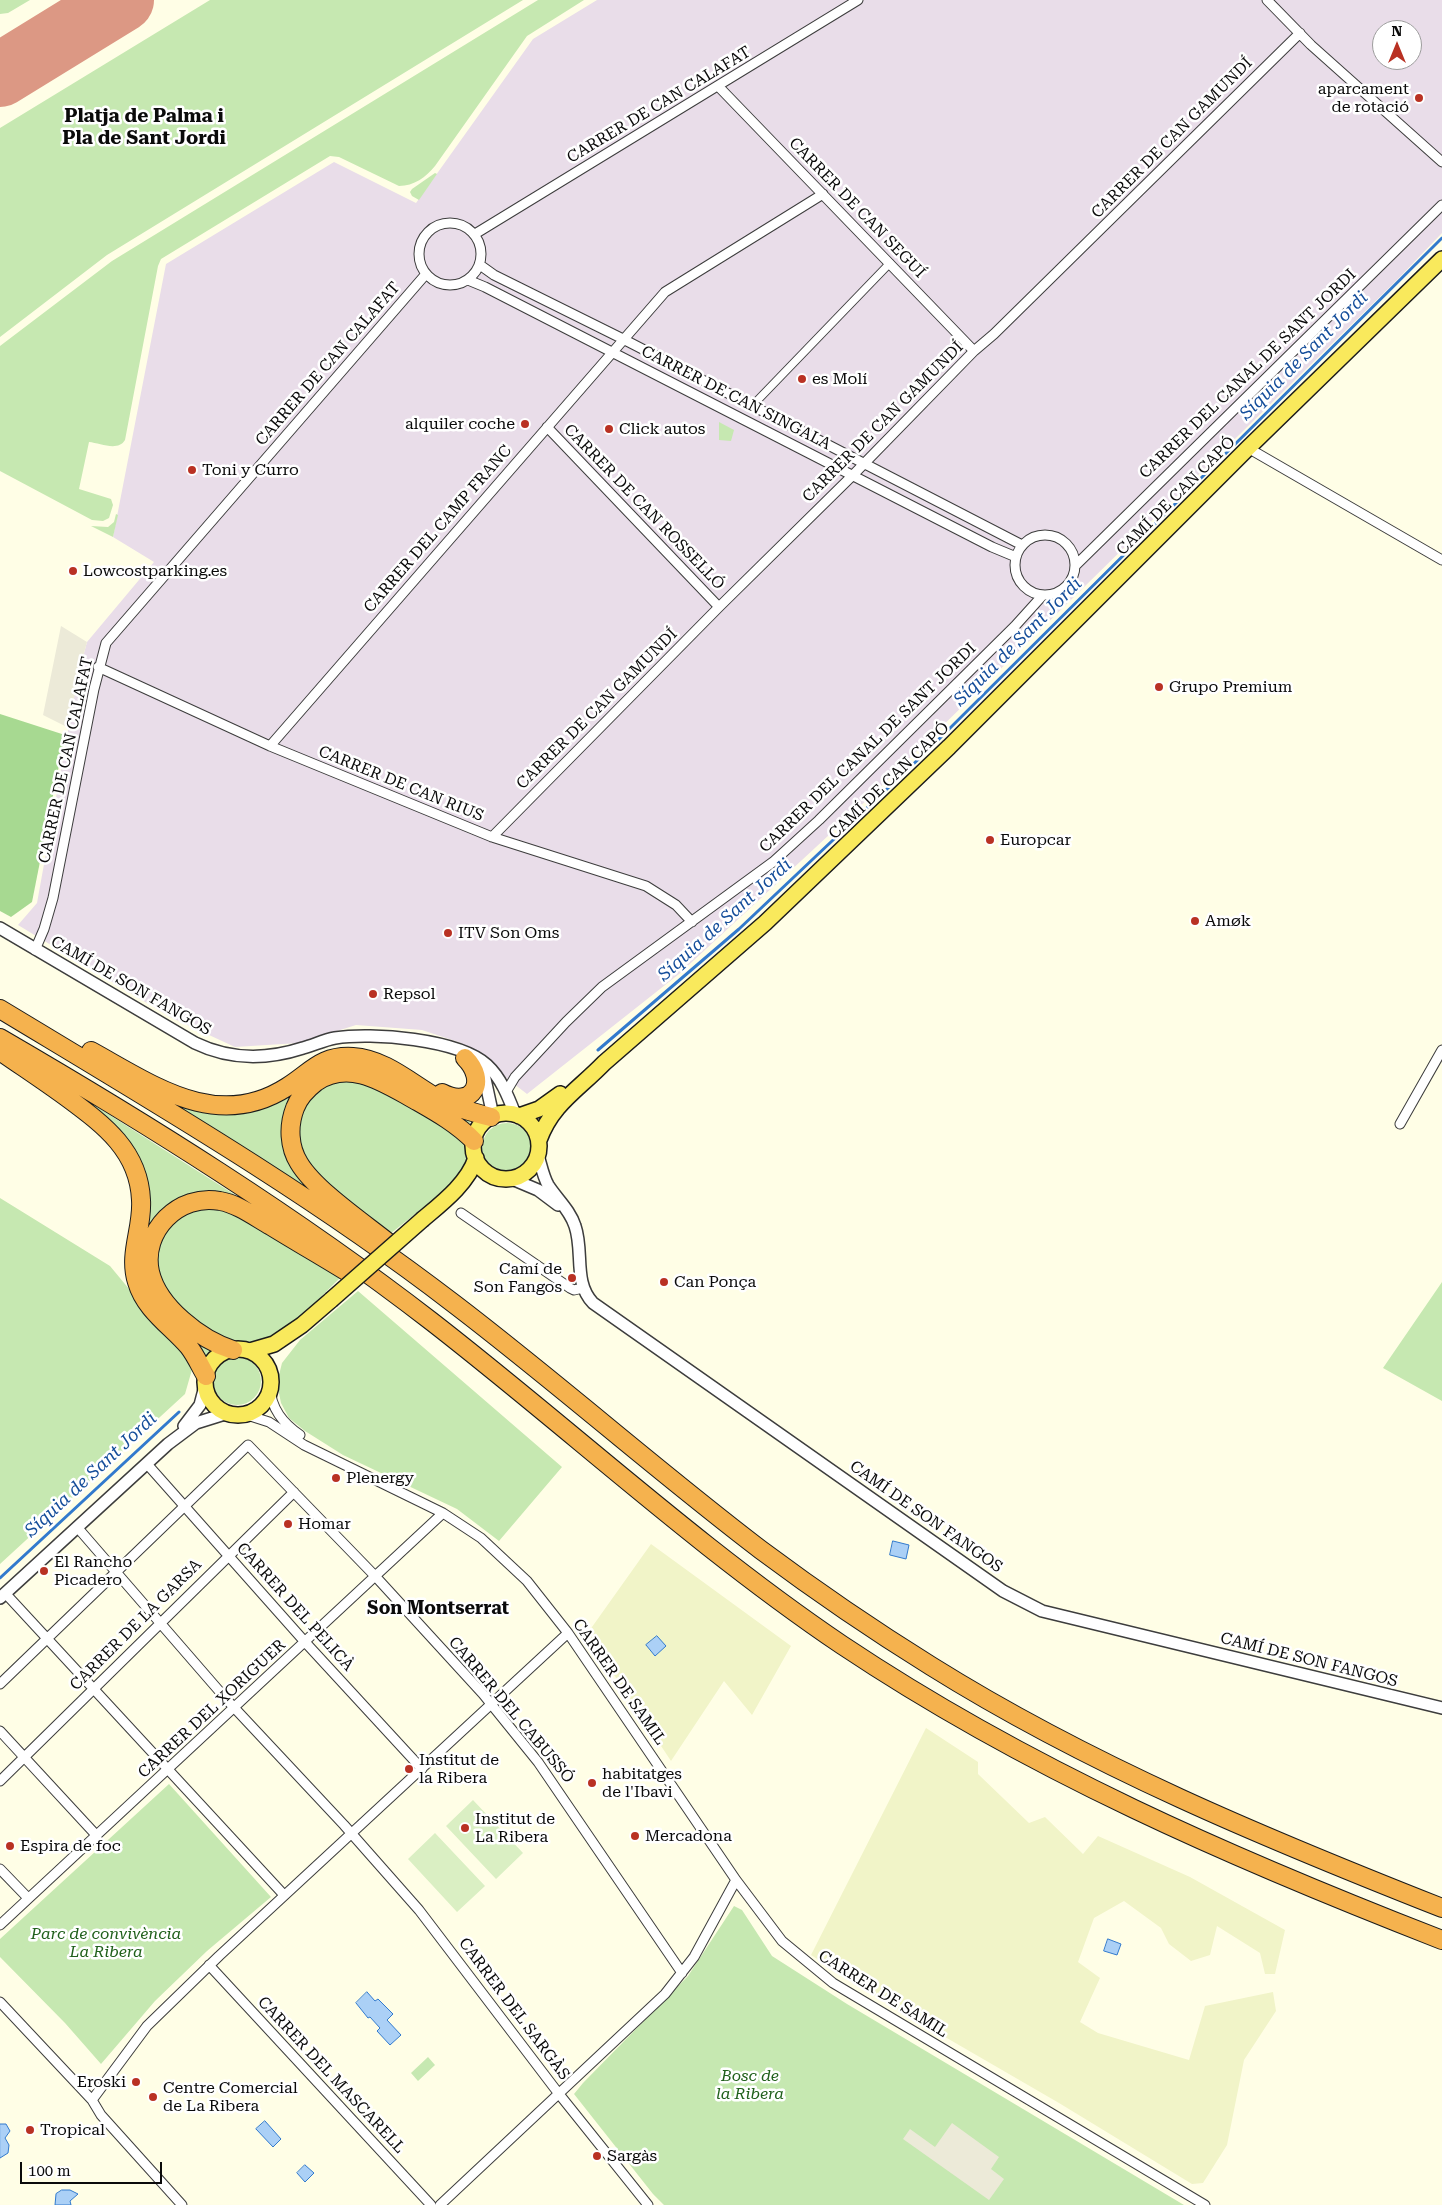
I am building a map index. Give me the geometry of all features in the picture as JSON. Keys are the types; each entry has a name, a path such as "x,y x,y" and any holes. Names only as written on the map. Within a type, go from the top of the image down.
{"highway":[{"path":"0,999 166,1092 195,1102 224,1106 253,1103 281,1091 320,1063 341,1057 365,1058 374,1061 456,1107 492,1117"},
{"path":"0,1009 270,1174 334,1217 450,1301 762,1551 825,1597 932,1667 1037,1727 1145,1782 1273,1839 1442,1908"},
{"path":"0,1038 110,1104 248,1191 323,1242 430,1320 710,1548 800,1615 929,1700 1054,1771 1168,1826 1261,1867 1442,1940"},
{"path":"0,1051 92,1116 115,1136 128,1153 136,1173 141,1194 141,1215 134,1263 137,1283 146,1301 193,1352 206,1381"},
{"path":"415,1085 431,1087 454,1098 463,1098 470,1095 475,1090 477,1077 474,1069 465,1058"},
{"path":"450,1301 435,1281 309,1177 294,1155 290,1139 291,1121 299,1099 312,1086 328,1076 356,1072 386,1084 450,1120 461,1128 475,1150"},
{"path":"242,1351 207,1340 187,1323 161,1296 150,1271 151,1246 158,1228 170,1213 178,1208 195,1202 221,1201 238,1207 349,1273 405,1312 430,1320"}],"main road":[{"name":"CAMÍ DE CAN CAPÓ","path":"517,1115 544,1107 604,1063 765,923 949,748 1248,448 1442,258"},
{"name":"CAMÍ DE CAN CAPÓ","path":"539,1148 545,1124 554,1111 604,1063"},
{"path":"302,1325 274,1344 242,1351 224,1352 215,1358 206,1381 209,1397 215,1405 228,1413 244,1414 255,1410 263,1403 270,1382 272,1365 280,1350 302,1325 330,1300 444,1202 472,1185 495,1177 512,1179 530,1169 539,1148 532,1126 517,1115 504,1113 492,1117 480,1126 468,1177 450,1193 444,1202"},
{"path":"475,1150 482,1168 495,1177"},
{"path":"242,1351 263,1361 270,1382"}],"street":[{"name":"CARRER DE CAN CALAFAT","path":"475,234 858,0"},
{"path":"1266,0 1442,162"},
{"name":"CARRER DE CAN GAMUNDÍ","path":"492,837 974,351 1300,33"},
{"name":"CARRER DE CAN SEGUÍ","path":"718,86 974,351"},
{"name":"CARRER DEL CAMP FRANC","path":"270,746 665,292 824,194"},
{"name":"CARRER DEL CANAL DE SANT JORDI","path":"1076,564 1442,205"},
{"path":"456,224 475,234 482,254 480,265 468,280 460,284 441,284 426,274 421,264 419,253 421,243 435,227 456,224"},
{"path":"752,406 890,263"},
{"name":"CARRER DE CAN SINGALA","path":"480,265 494,275 623,339 1022,545"},
{"name":"CARRER DE CAN CALAFAT","path":"35,950 44,929 53,898 98,667 106,643 426,274"},
{"name":"CARRER DE CAN SINGALA","path":"468,280 992,547 1016,556"},
{"name":"CARRER DE CAN ROSSELLÓ","path":"547,428 719,607"},
{"path":"1248,448 1442,560"},
{"path":"1040,535 1056,537 1068,546 1074,554 1076,564 1074,574 1066,587 1053,594 1043,595 1026,589 1016,574 1016,556 1022,545 1031,538 1040,535"},
{"name":"CARRER DEL CANAL DE SANT JORDI","path":"506,1092 516,1077 602,987 773,862 819,820 1015,626 1043,595"},
{"name":"CARRER DE CAN RIUS","path":"98,667 270,746 492,837 646,886 676,905 692,922"},
{"name":"CAMÍ DE SON FANGOS","path":"0,928 195,1042 223,1054 241,1057 274,1055 322,1041 351,1037 389,1037 427,1043"},
{"path":"427,1043 466,1052 480,1059 496,1075 517,1115"},
{"path":"427,1043 465,1058 480,1069 485,1079 492,1117"},
{"path":"1400,1124 1442,1050"},
{"path":"461,1213 570,1288 574,1290 583,1288 577,1232 568,1212 548,1185 539,1148"},
{"path":"512,1179 538,1190 568,1212"},
{"name":"CAMÍ DE SON FANGOS","path":"583,1288 590,1300 602,1310 1003,1591 1042,1611 1442,1708"},
{"path":"206,1381 203,1399 196,1412 168,1444 2,1595 48,1639 284,1896"},
{"name":"CARRER DE SAMIL","path":"270,1382 274,1407 281,1418 316,1450"},
{"path":"168,1444 200,1422 228,1413"},
{"name":"CARRER DE SAMIL","path":"244,1414 269,1422 304,1445 336,1462 403,1492 443,1513 481,1538 520,1575 568,1633 736,1880 782,1940 805,1962 833,1983 1205,2205"},
{"name":"CARRER DEL CABUSSÓ","path":"184,1506 248,1445 376,1577 491,1705 544,1770 682,1973"},
{"name":"CARRER DEL PELICÀ","path":"147,1464 305,1642 422,1769"},
{"name":"CARRER DE LA GARSA","path":"0,1781 294,1492"},
{"path":"0,1684 184,1506"},
{"name":"CARRER DEL XORIGUER","path":"0,1925 443,1513"},
{"name":"CARRER DEL SARGÀS","path":"77,1527 234,1708 352,1834 419,1910 559,2094 648,2205"},
{"path":"92,2100 147,2026 209,1965 568,1633"},
{"path":"0,1731 97,1836"},
{"path":"0,1869 28,1898"},
{"path":"440,2205 665,1994 682,1973 703,1941 724,1899 736,1880"},
{"name":"CARRER DEL MASCARELL","path":"209,1965 430,2205"},
{"path":"0,2002 92,2100 101,2115 182,2205"}],"shaded area":[{"path":"597,0 1442,0 1442,233 1396,281 870,797 679,974 527,1094 461,1043 422,1030 356,1025 299,1043 235,1047 170,1017 18,925 37,903 78,675 87,642 154,562 113,537 166,264 334,162 416,203 533,39"},
{"path":"61,626 87,642 78,675 69,728 43,715"},
{"path":"952,2123 999,2157 991,2169 1004,2179 989,2200 903,2139 910,2129 935,2147"}],"green space":[{"path":"0,0 30,0 8,13 0,14"},
{"path":"210,0 523,0 107,255 0,337 0,128"},
{"path":"538,0 584,0 527,36 435,166 424,177 415,183 399,186 339,157 330,156 161,259 158,266 125,440 118,446 89,442 79,489 111,499 113,505 109,518 103,521 92,520 0,471 0,346 112,261"},
{"path":"435,173 437,174 419,200 412,196 410,192 412,189"},
{"path":"719,422 734,430 731,441 719,440"},
{"path":"116,514 118,515 113,537 91,526 108,527 114,522"},
{"path":"0,714 65,735 32,902 11,917 0,911"},
{"path":"346,1063 362,1065 394,1077 457,1113 472,1119 468,1126 430,1101 367,1069 339,1067 323,1072 309,1081 297,1093 289,1108 285,1124 285,1141 290,1158 299,1173 310,1185 337,1207 164,1098 165,1096 198,1108 215,1111 232,1112 248,1110 280,1098 324,1069"},
{"path":"50,1077 265,1214 263,1216 225,1196 211,1194 194,1195 178,1201 165,1211 147,1239 144,1255 145,1271 150,1288 163,1306 192,1335 206,1345 216,1349 206,1360 204,1360 191,1340 158,1306 146,1286 143,1277 142,1259 148,1215 148,1190 142,1169 132,1150 103,1119 48,1079"},
{"path":"339,1080 369,1083 454,1132 468,1147 469,1159 454,1183 390,1234 325,1182 305,1157 299,1144 299,1117 306,1102 318,1091"},
{"path":"507,1123 521,1127 528,1134 532,1148 528,1162 521,1169 507,1173 493,1169 486,1162 482,1148 486,1134 493,1127"},
{"path":"0,1198 110,1266 193,1366 185,1394 0,1564"},
{"path":"204,1207 232,1211 341,1277 297,1320 278,1334 269,1338 244,1343 228,1340 211,1332 178,1305 166,1288 158,1269 157,1251 163,1233 179,1217"},
{"path":"1442,1282 1442,1401 1383,1368"},
{"path":"358,1291 562,1467 499,1541 457,1509 343,1455 305,1431 289,1418 281,1403 277,1383 282,1363 300,1340"},
{"path":"237,1357 246,1359 254,1364 259,1372 261,1381 259,1390 254,1398 246,1403 237,1405 228,1403 220,1398 215,1390 213,1381 215,1372 220,1364 228,1359"},
{"path":"651,1544 791,1646 752,1715 724,1681 671,1761 587,1634"},
{"path":"926,1728 978,1762 978,1774 1029,1823 1045,1817 1083,1854 1098,1836 1190,1877 1285,1930 1275,1974 1265,1974 1260,1953 1217,1926 1210,1955 1191,1961 1169,1944 1161,1928 1124,1901 1094,1918 1078,1962 1100,1978 1080,2022 1098,2033 1189,2060 1205,2006 1273,1992 1276,2011 1244,2060 1227,2145 1203,2183 1192,2184 1059,2103 883,2001 811,1955"},
{"name":"Parc de convivència La Ribera","path":"169,1784 271,1897 207,1951 155,2001 101,2064 65,2023 0,1957 0,1939"},
{"path":"473,1800 523,1853 496,1879 446,1826"},
{"path":"435,1833 485,1886 457,1912 408,1859"},
{"name":"Bosc de la Ribera","path":"734,1906 742,1910 772,1956 847,2004 1184,2205 664,2205 653,2194 574,2094 688,1976"},
{"path":"428,2057 435,2065 418,2081 411,2073"}],"water":[{"path":"893,1541 909,1545 906,1559 890,1555"},
{"path":"657,1636 666,1646 655,1656 646,1645"},
{"path":"1108,1939 1121,1944 1117,1955 1104,1951"},
{"path":"367,1992 375,2001 378,1999 393,2014 387,2020 401,2035 390,2045 377,2031 380,2028 370,2017 368,2018 356,2003"},
{"path":"265,2121 281,2139 273,2147 256,2129"},
{"path":"0,2124 6,2124 10,2131 5,2138 9,2145 8,2153 0,2158"},
{"path":"305,2165 314,2173 305,2182 297,2173"},
{"path":"62,2190 70,2190 78,2194 70,2201 71,2205 55,2205 56,2194"}],"waterway":[{"name":"Síquia de Sant Jordi","path":"598,1050 739,929 925,753 1442,238"},
{"name":"Síquia de Sant Jordi","path":"0,1578 179,1412"}],"taxiway":[{"path":"0,58 20,56 40,50"}],"runway":[{"path":"0,75 122,0"}],"place":[{"name":"aparcament de rotació","path":"1419,98"},
{"name":"es Molí","path":"802,379"},
{"name":"alquiler coche","path":"525,424"},
{"name":"Click autos","path":"609,429"},
{"name":"Toni y Curro","path":"192,470"},
{"name":"Lowcostparking.es","path":"73,571"},
{"name":"Grupo Premium","path":"1159,687"},
{"name":"Europcar","path":"990,840"},
{"name":"Amøk","path":"1195,921"},
{"name":"ITV Son Oms","path":"448,933"},
{"name":"Repsol","path":"373,994"},
{"name":"Camí de Son Fangos","path":"572,1278"},
{"name":"Can Ponça","path":"664,1282"},
{"name":"Plenergy","path":"336,1478"},
{"name":"Homar","path":"288,1524"},
{"name":"El Rancho Picadero","path":"44,1571"},
{"name":"Institut de la Ribera","path":"409,1769"},
{"name":"habitatges de l'Ibavi","path":"592,1783"},
{"name":"Institut de La Ribera","path":"465,1828"},
{"name":"Mercadona","path":"635,1836"},
{"name":"Espira de foc","path":"10,1846"},
{"name":"Eroski","path":"136,2082"},
{"name":"Centre Comercial de La Ribera","path":"153,2097"},
{"name":"Tropical","path":"30,2130"},
{"name":"Sargàs","path":"597,2156"}],"district":[{"name":"Platja de Palma i Pla de Sant Jordi","path":"144,127"},
{"name":"Son Montserrat","path":"438,1609"}]}
